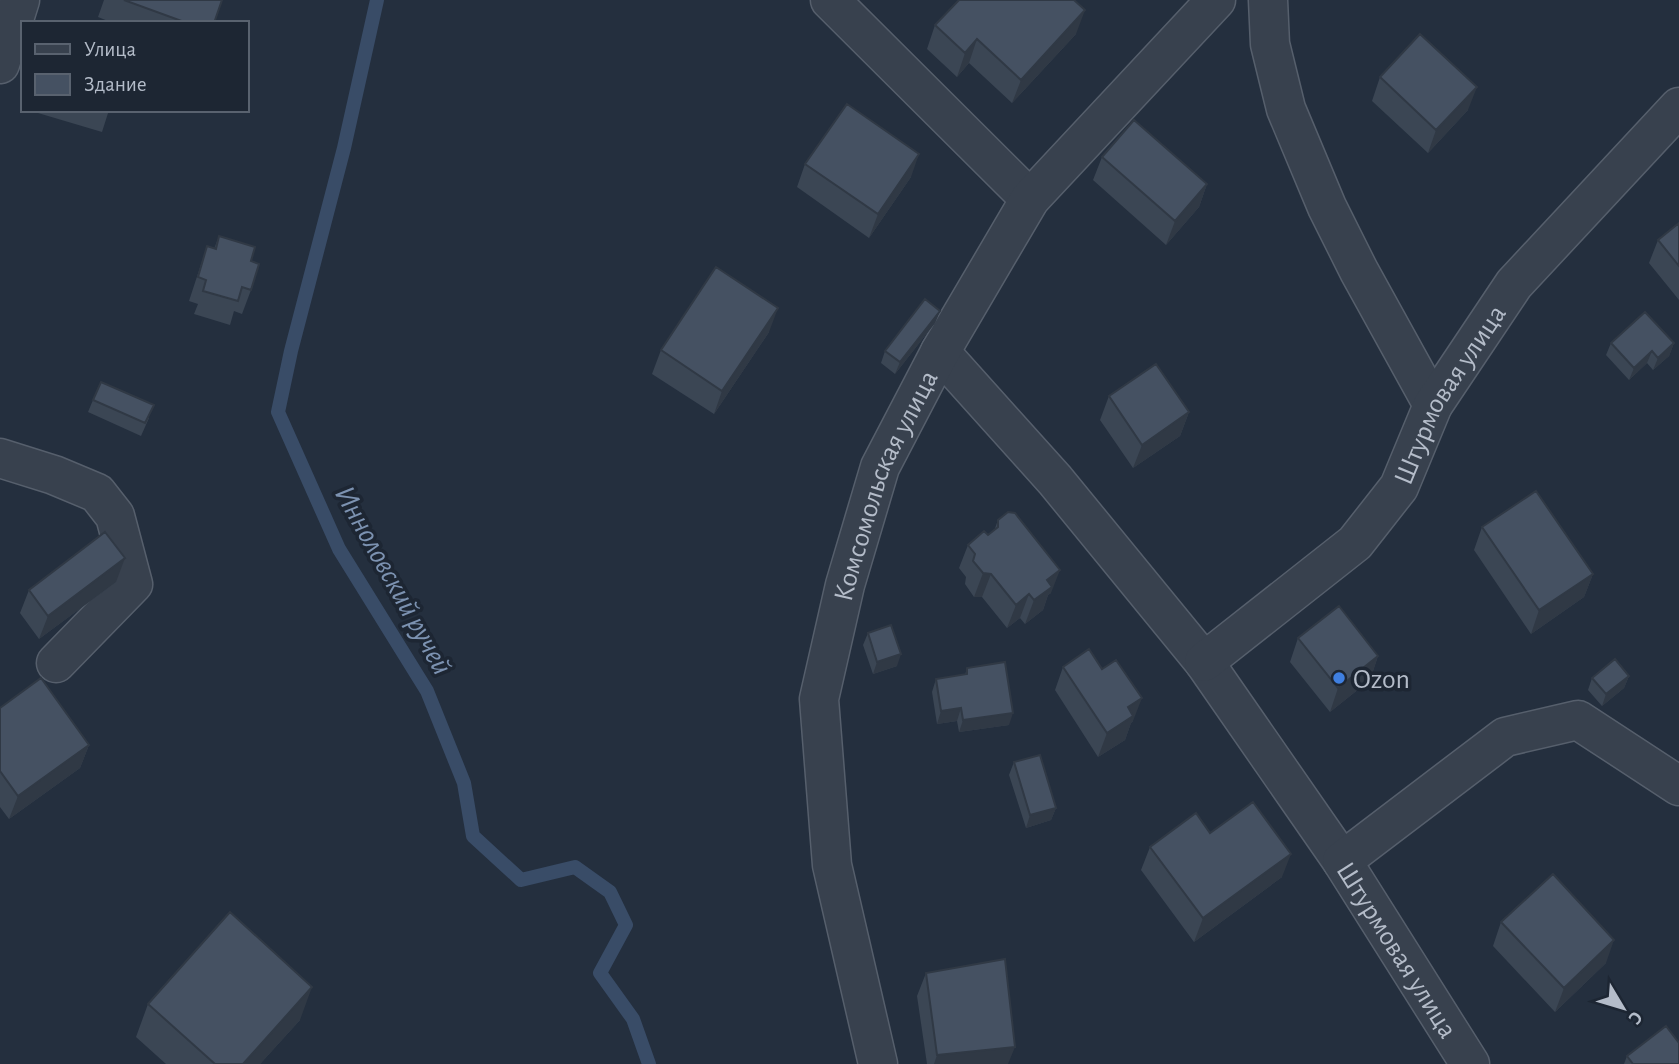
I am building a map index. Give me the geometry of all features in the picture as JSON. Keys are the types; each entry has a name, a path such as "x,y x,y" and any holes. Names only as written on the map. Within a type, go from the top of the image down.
{"street":[{"path":"0,64 20,0"},
{"path":"830,0 1030,199"},
{"name":"Комсомольская улица","path":"878,1064 832,865 819,699 845,585 880,467 940,352 1030,199 1216,0"},
{"path":"1269,0 1270,44 1286,109 1332,217 1394,337 1433,405"},
{"name":"Штурмовая улица","path":"1204,662 1355,543 1399,487 1433,405 1514,284 1679,107"},
{"name":"Штурмовая улица","path":"940,352 1055,480 1204,662 1342,861 1470,1064"},
{"path":"0,458 54,475 97,493 115,516 133,584 56,663"},
{"path":"1342,861 1505,737 1578,720 1679,786"}],"building":[{"path":"124,0 222,0 215,21 182,21"},
{"path":"959,0 1074,0 1085,10 1021,80 977,39 965,53 935,25"},
{"path":"1420,34 1477,87 1436,130 1380,77"},
{"path":"847,104 919,154 878,214 805,164"},
{"path":"1134,120 1207,184 1175,221 1102,157"},
{"path":"1679,223 1679,266 1658,240"},
{"path":"219,236 255,247 251,261 259,264 251,290 242,287 238,301 203,291 206,280 198,277 207,246 216,249"},
{"path":"716,267 778,308 722,391 661,350"},
{"path":"925,299 940,311 900,362 885,351"},
{"path":"1645,312 1674,343 1658,358 1652,351 1634,368 1611,343"},
{"path":"1156,364 1189,412 1142,445 1109,396"},
{"path":"101,382 154,405 145,423 93,400"},
{"path":"1536,491 1593,574 1539,610 1482,527"},
{"path":"1008,512 1015,513 1060,570 1047,580 1052,587 1034,600 1029,594 1016,605 991,574 983,573 973,561 975,554 968,545 984,531 988,535 998,527 998,520"},
{"path":"105,532 125,558 48,616 29,590"},
{"path":"1339,606 1378,656 1338,688 1298,638"},
{"path":"891,625 901,654 877,662 868,633"},
{"path":"1089,649 1102,669 1116,660 1142,698 1128,707 1133,716 1107,733 1063,667"},
{"path":"1615,659 1629,676 1606,694 1592,678"},
{"path":"1005,662 1013,713 963,720 961,708 941,711 936,679 967,674 967,668"},
{"path":"41,678 89,745 18,796 0,771 0,708"},
{"path":"1040,755 1056,808 1030,815 1014,762"},
{"path":"1253,802 1291,854 1203,918 1150,847 1196,813 1210,833"},
{"path":"1553,874 1614,940 1564,988 1501,922"},
{"path":"230,912 312,987 243,1064 215,1064 148,1004"},
{"path":"1005,959 1015,1047 937,1055 926,973"},
{"path":"1666,1026 1679,1043 1679,1064 1633,1064 1627,1056"}],"waterway":[{"name":"Инноловский ручей","path":"377,0 344,148 291,351 278,412 339,549 427,691 464,783 473,836 521,880 575,867 610,892 626,925 600,973 633,1019 649,1064"}],"place":[{"name":"Ozon","path":"1339,678"}]}
